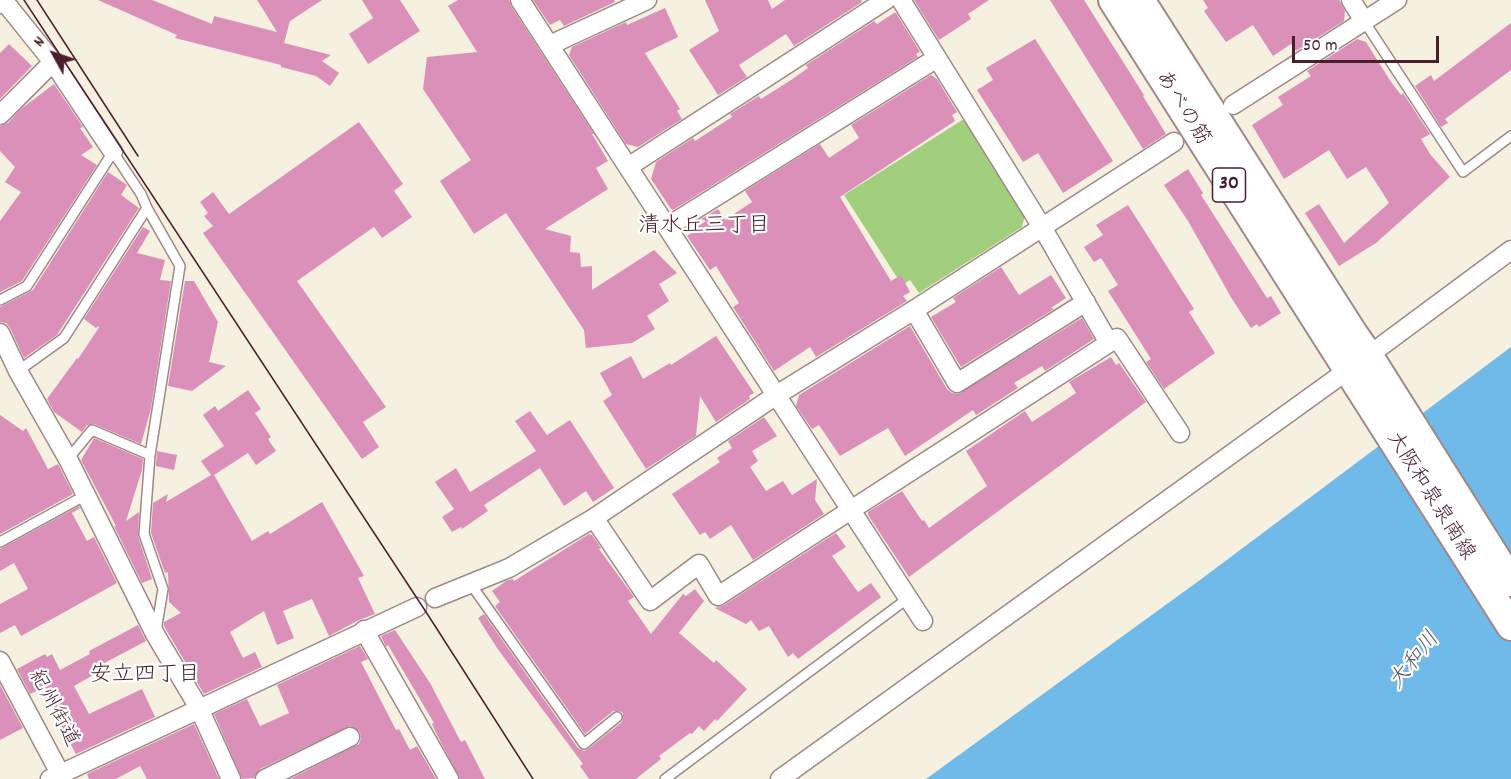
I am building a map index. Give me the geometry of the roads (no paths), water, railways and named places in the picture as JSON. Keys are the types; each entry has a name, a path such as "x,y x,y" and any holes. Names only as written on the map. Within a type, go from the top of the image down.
{"main road":[{"name":"あべの筋","path":"1113,0 1333,348 1365,373"},
{"name":"あべの筋","path":"1140,0 1354,335 1365,373"},
{"name":"大阪和泉泉南線","path":"1365,373 1511,582"},
{"name":"大阪和泉泉南線","path":"1365,373 1511,626"}],"street":[{"path":"0,4 5,0 53,62 114,152"},
{"path":"520,0 923,621"},
{"path":"550,45 647,0"},
{"path":"628,167 886,0"},
{"path":"901,0 1042,227 1109,343"},
{"path":"1352,0 1364,21"},
{"path":"1233,105 1397,0"},
{"path":"667,227 937,58"},
{"path":"0,115 53,62"},
{"path":"435,598 508,568 594,518 775,396 914,310 1174,142"},
{"path":"780,779 1365,373 1511,250"},
{"path":"914,310 957,383 1086,302"},
{"path":"0,333 18,371 68,459 155,634 199,708 231,779"},
{"path":"594,518 650,601 699,564 718,596 1117,338 1180,433"},
{"path":"58,777 199,708 417,607"},
{"path":"364,630 449,779"},
{"name":"紀州街道","path":"0,661 58,777"},
{"path":"265,779 350,737"}],"lane":[{"path":"1364,21 1463,172 1511,136"},
{"path":"0,300 27,286 114,152 141,194 180,266 150,455 144,534 163,589 155,634"},
{"path":"18,371 64,338 147,208"},
{"path":"68,459 92,430 150,455"},
{"path":"0,542 86,495"},
{"path":"470,583 584,744 617,717"},
{"path":"665,779 907,599"}],"water":[{"name":"大和川","path":"1511,347 1511,779 926,779 1200,580"}],"tram line":[{"path":"24,0 428,615 533,779"},
{"path":"37,0 138,156"}],"district":[{"name":"清水丘三丁目","path":"704,228"},
{"name":"安立四丁目","path":"145,677"}]}
